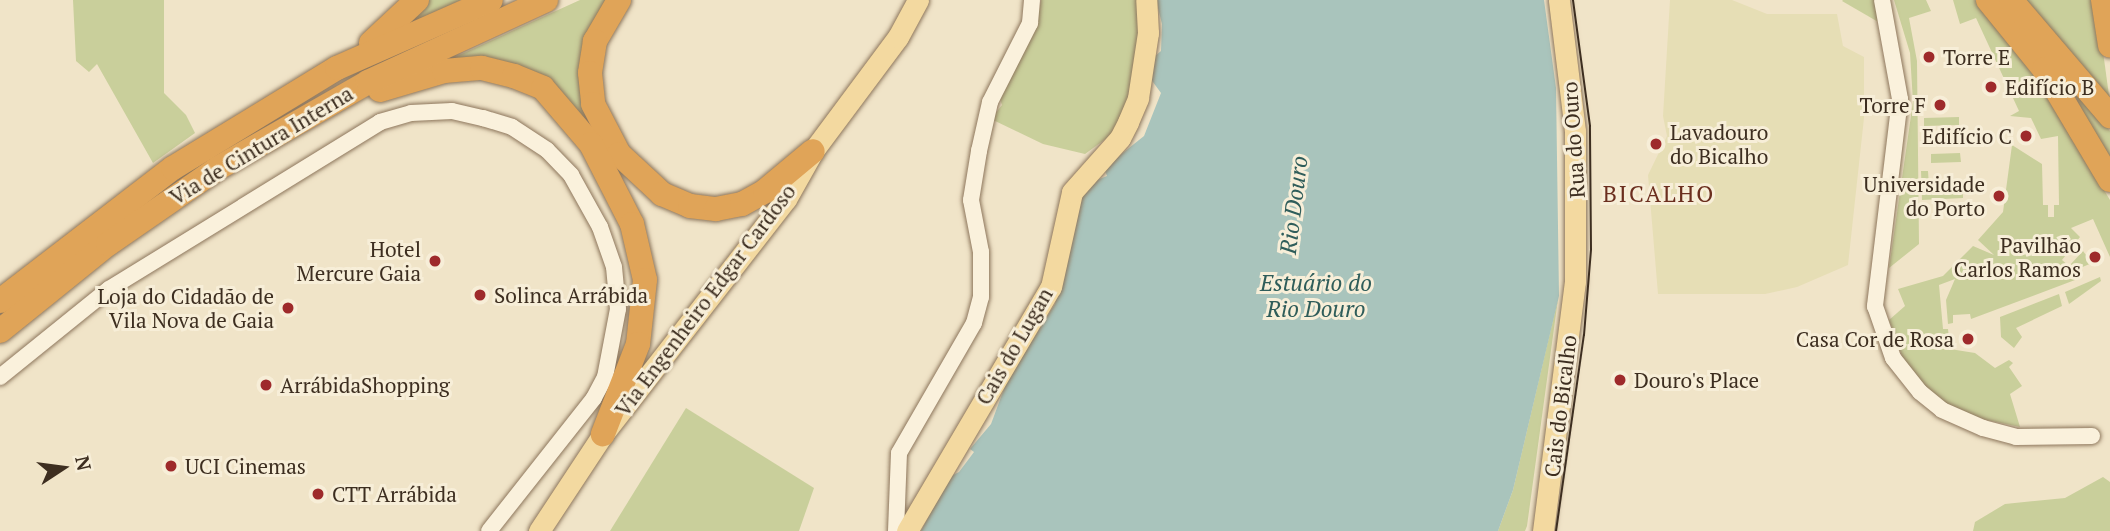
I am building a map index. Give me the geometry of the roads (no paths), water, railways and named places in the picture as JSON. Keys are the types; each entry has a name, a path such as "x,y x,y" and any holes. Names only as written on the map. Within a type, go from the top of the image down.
{"highway":[{"path":"337,68 417,0"},
{"name":"Via de Cintura Interna","path":"0,301 173,168 337,68 491,0"},
{"name":"Via de Cintura Interna","path":"0,331 162,205 316,112 411,61 547,0"},
{"path":"619,0 595,41 590,73 593,104 619,154 662,194 703,207 742,204 765,191 813,151"},
{"path":"1987,0 2043,69 2110,180"},
{"path":"2011,0 2110,116"},
{"path":"2103,0 2110,46"},
{"path":"316,112 444,71 482,68 543,88 571,117 626,210 644,268 638,344 603,434"}],"main road":[{"name":"Via Engenheiro Edgar Cardoso","path":"540,531 603,434 679,332 786,198 813,151 898,37 918,0"},
{"name":"Cais do Lugan","path":"908,531 1051,287 1072,192 1120,138 1128,122 1138,99 1148,33 1146,0"},
{"name":"Rua do Ouro","path":"1559,0 1575,131 1575,281"},
{"name":"Cais do Bicalho","path":"1543,531 1575,281"}],"street":[{"path":"896,531 899,453 974,323 981,297 981,252 971,200 979,151 990,102 1030,23 1032,0"},
{"path":"1882,0 1900,84 1875,286 1875,306 1892,358 1935,405 1983,428 2016,437 2092,436"},
{"path":"0,377 109,289 380,122 411,113 452,111 512,127 547,150 571,175 604,237 614,267 618,309 608,365 594,398 489,531"}],"water":[{"name":"Estuário do Rio Douro","path":"1156,0 1544,0 1556,88 1559,296 1513,490 1498,531 921,531 949,477 959,472 974,452 970,449 991,424 1007,381 1055,304 1080,195 1087,184 1107,176 1104,168 1144,136 1161,93 1150,78 1154,57 1161,51 1162,24"}],"tram line":[{"path":"1556,531 1584,335 1591,249 1590,126 1573,0"}],"place":[{"name":"Torre E","path":"1929,57"},
{"name":"Edifício B","path":"1991,87"},
{"name":"Torre F","path":"1940,105"},
{"name":"Edifício C","path":"2026,136"},
{"name":"Lavadouro do Bicalho","path":"1656,144"},
{"name":"Universidade do Porto","path":"1999,196"},
{"name":"Pavilhão Carlos Ramos","path":"2095,257"},
{"name":"Hotel Mercure Gaia","path":"435,261"},
{"name":"Solinca Arrábida","path":"480,295"},
{"name":"Loja do Cidadão de Vila Nova de Gaia","path":"288,308"},
{"name":"Casa Cor de Rosa","path":"1968,339"},
{"name":"Douro's Place","path":"1620,380"},
{"name":"ArrábidaShopping","path":"266,385"},
{"name":"UCI Cinemas","path":"171,466"},
{"name":"CTT Arrábida","path":"318,494"}],"district":[{"name":"BICALHO","path":"1659,194"}],"water label":[{"name":"Rio Douro","path":"1294,205"}]}
